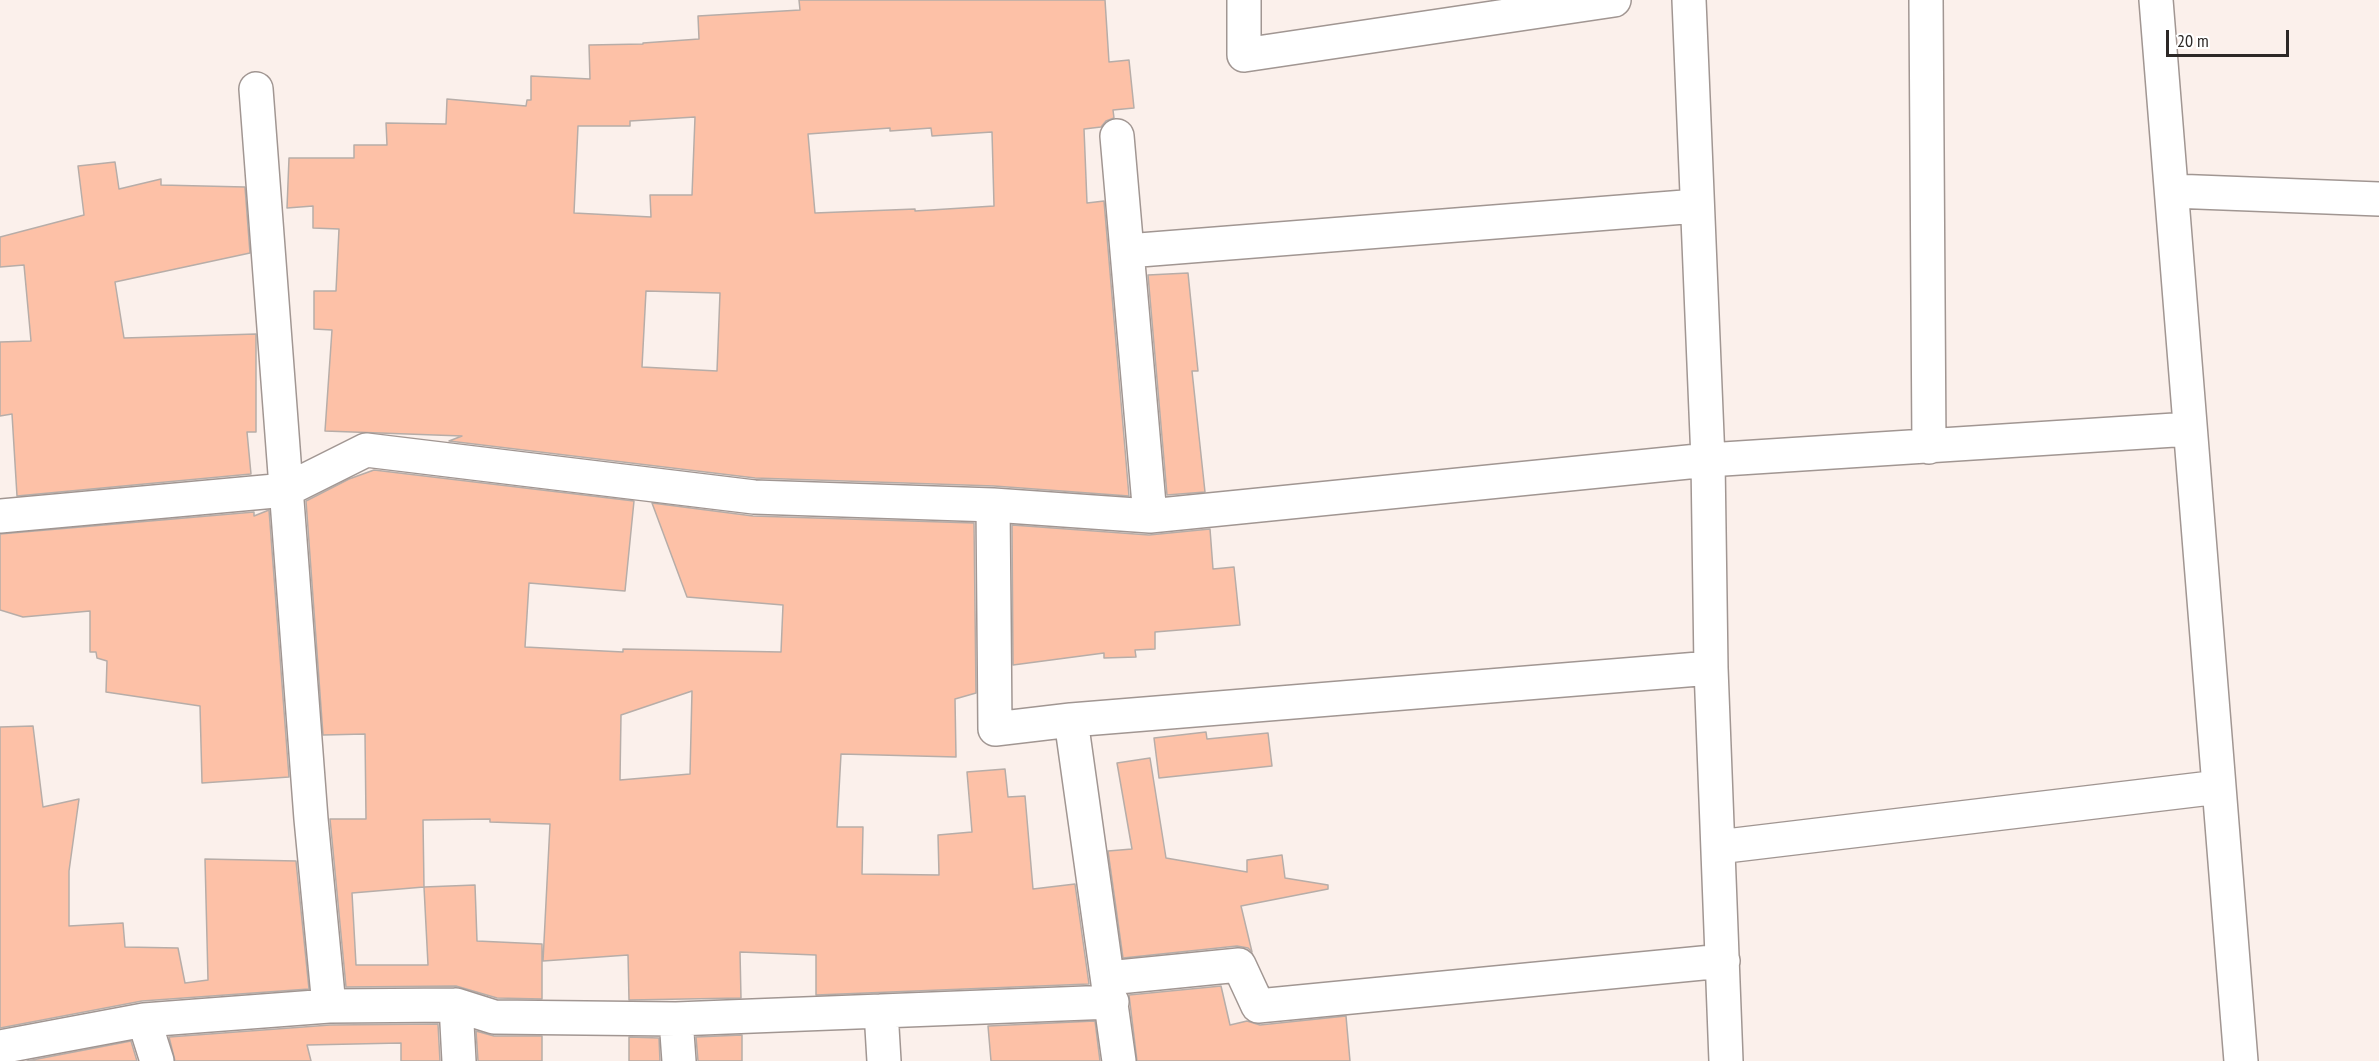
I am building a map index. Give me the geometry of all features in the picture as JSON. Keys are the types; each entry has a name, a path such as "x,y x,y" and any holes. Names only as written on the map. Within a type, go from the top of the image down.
{"street":[{"path":"1244,0 1244,55 1614,0"},
{"path":"1689,0 1708,460 1711,668 1726,1061"},
{"path":"1926,0 1929,447"},
{"path":"2156,0 2241,1061"},
{"path":"256,89 311,819 328,1006"},
{"path":"1117,135 1150,516"},
{"path":"2172,191 2379,199"},
{"path":"1127,251 1697,206"},
{"path":"0,516 286,490 366,450 754,497 993,505 1150,516 1708,460 2190,429"},
{"path":"993,505 995,729 1071,720 1711,668"},
{"path":"1071,720 1119,1061"},
{"path":"1718,847 2219,787"},
{"path":"0,1047 144,1020 328,1006 456,1005 494,1017 676,1019 881,1011 1110,990 1239,964 1258,1006 1723,961"},
{"path":"456,1005 459,1061"},
{"path":"881,1011 884,1061"},
{"path":"676,1019 679,1061"},
{"path":"144,1020 157,1061"}],"building":[{"path":"799,0 1105,0 1109,62 1129,60 1134,108 1113,110 1114,118 1106,121 1101,127 1084,129 1087,203 1104,201 1129,496 994,486 755,478 449,441 462,436 325,431 332,330 314,329 314,291 336,291 339,229 313,228 313,206 287,208 289,158 354,158 354,145 387,145 386,123 446,124 447,99 526,106 527,100 531,100 531,76 590,79 589,45 643,44 699,39 698,16 800,10","holes":["695,117 692,195 650,195 651,217 574,213 578,126 630,126 630,121","890,128 890,131 931,128 932,136 992,132 994,206 915,211 915,209 815,213 808,134","646,291 720,293 717,371 642,367"]},
{"path":"115,162 119,189 161,179 161,185 245,187 250,253 115,282 124,338 256,334 256,432 247,432 251,474 17,496 12,414 0,416 0,342 31,341 24,265 0,267 0,237 84,215 78,166"},
{"path":"1188,273 1198,371 1192,371 1205,492 1167,495 1148,275"},
{"path":"374,470 634,501 625,591 529,583 525,647 623,652 623,649 781,652 783,605 687,597 652,503 753,516 974,523 976,693 955,699 956,757 841,754 837,827 863,827 862,874 939,875 938,835 972,832 967,772 1005,769 1008,797 1025,796 1033,889 1075,884 1089,984 816,995 816,955 740,952 741,998 629,1000 628,955 543,961 550,824 490,822 490,819 423,820 424,887 475,885 477,941 542,944 542,999 497,998 456,986 346,987 330,819 366,819 365,734 323,735 306,501 349,479","holes":["692,691 690,774 620,780 621,715","424,887 428,965 356,965 352,893"]},
{"path":"269,510 289,777 202,783 200,706 106,692 107,661 97,658 96,652 90,652 90,611 23,617 0,610 0,534 254,512 254,516"},
{"path":"1012,525 1149,535 1210,529 1213,569 1234,567 1240,625 1155,632 1155,649 1135,650 1136,657 1104,658 1104,653 1013,665"},
{"path":"33,726 43,807 79,799 69,871 69,926 123,923 125,947 178,948 185,983 208,980 205,859 296,861 309,989 142,1001 0,1028 0,727"},
{"path":"1206,732 1207,739 1268,733 1272,766 1159,778 1154,738"},
{"path":"1150,758 1166,858 1247,872 1247,860 1282,855 1285,878 1328,885 1328,889 1241,906 1252,952 1248,948 1237,946 1123,958 1108,851 1132,849 1117,763"},
{"path":"1221,986 1230,1025 1247,1021 1260,1025 1346,1016 1350,1061 1137,1061 1129,995"},
{"path":"1095,1021 1100,1061 991,1061 988,1026"},
{"path":"438,1024 440,1061 401,1061 401,1043 307,1045 311,1061 175,1061 169,1037 330,1025"},
{"path":"476,1031 494,1036 542,1036 542,1061 478,1061"},
{"path":"742,1035 742,1061 698,1061 696,1037"},
{"path":"629,1037 659,1038 660,1061 629,1061"},
{"path":"131,1041 137,1061 27,1061"}]}
